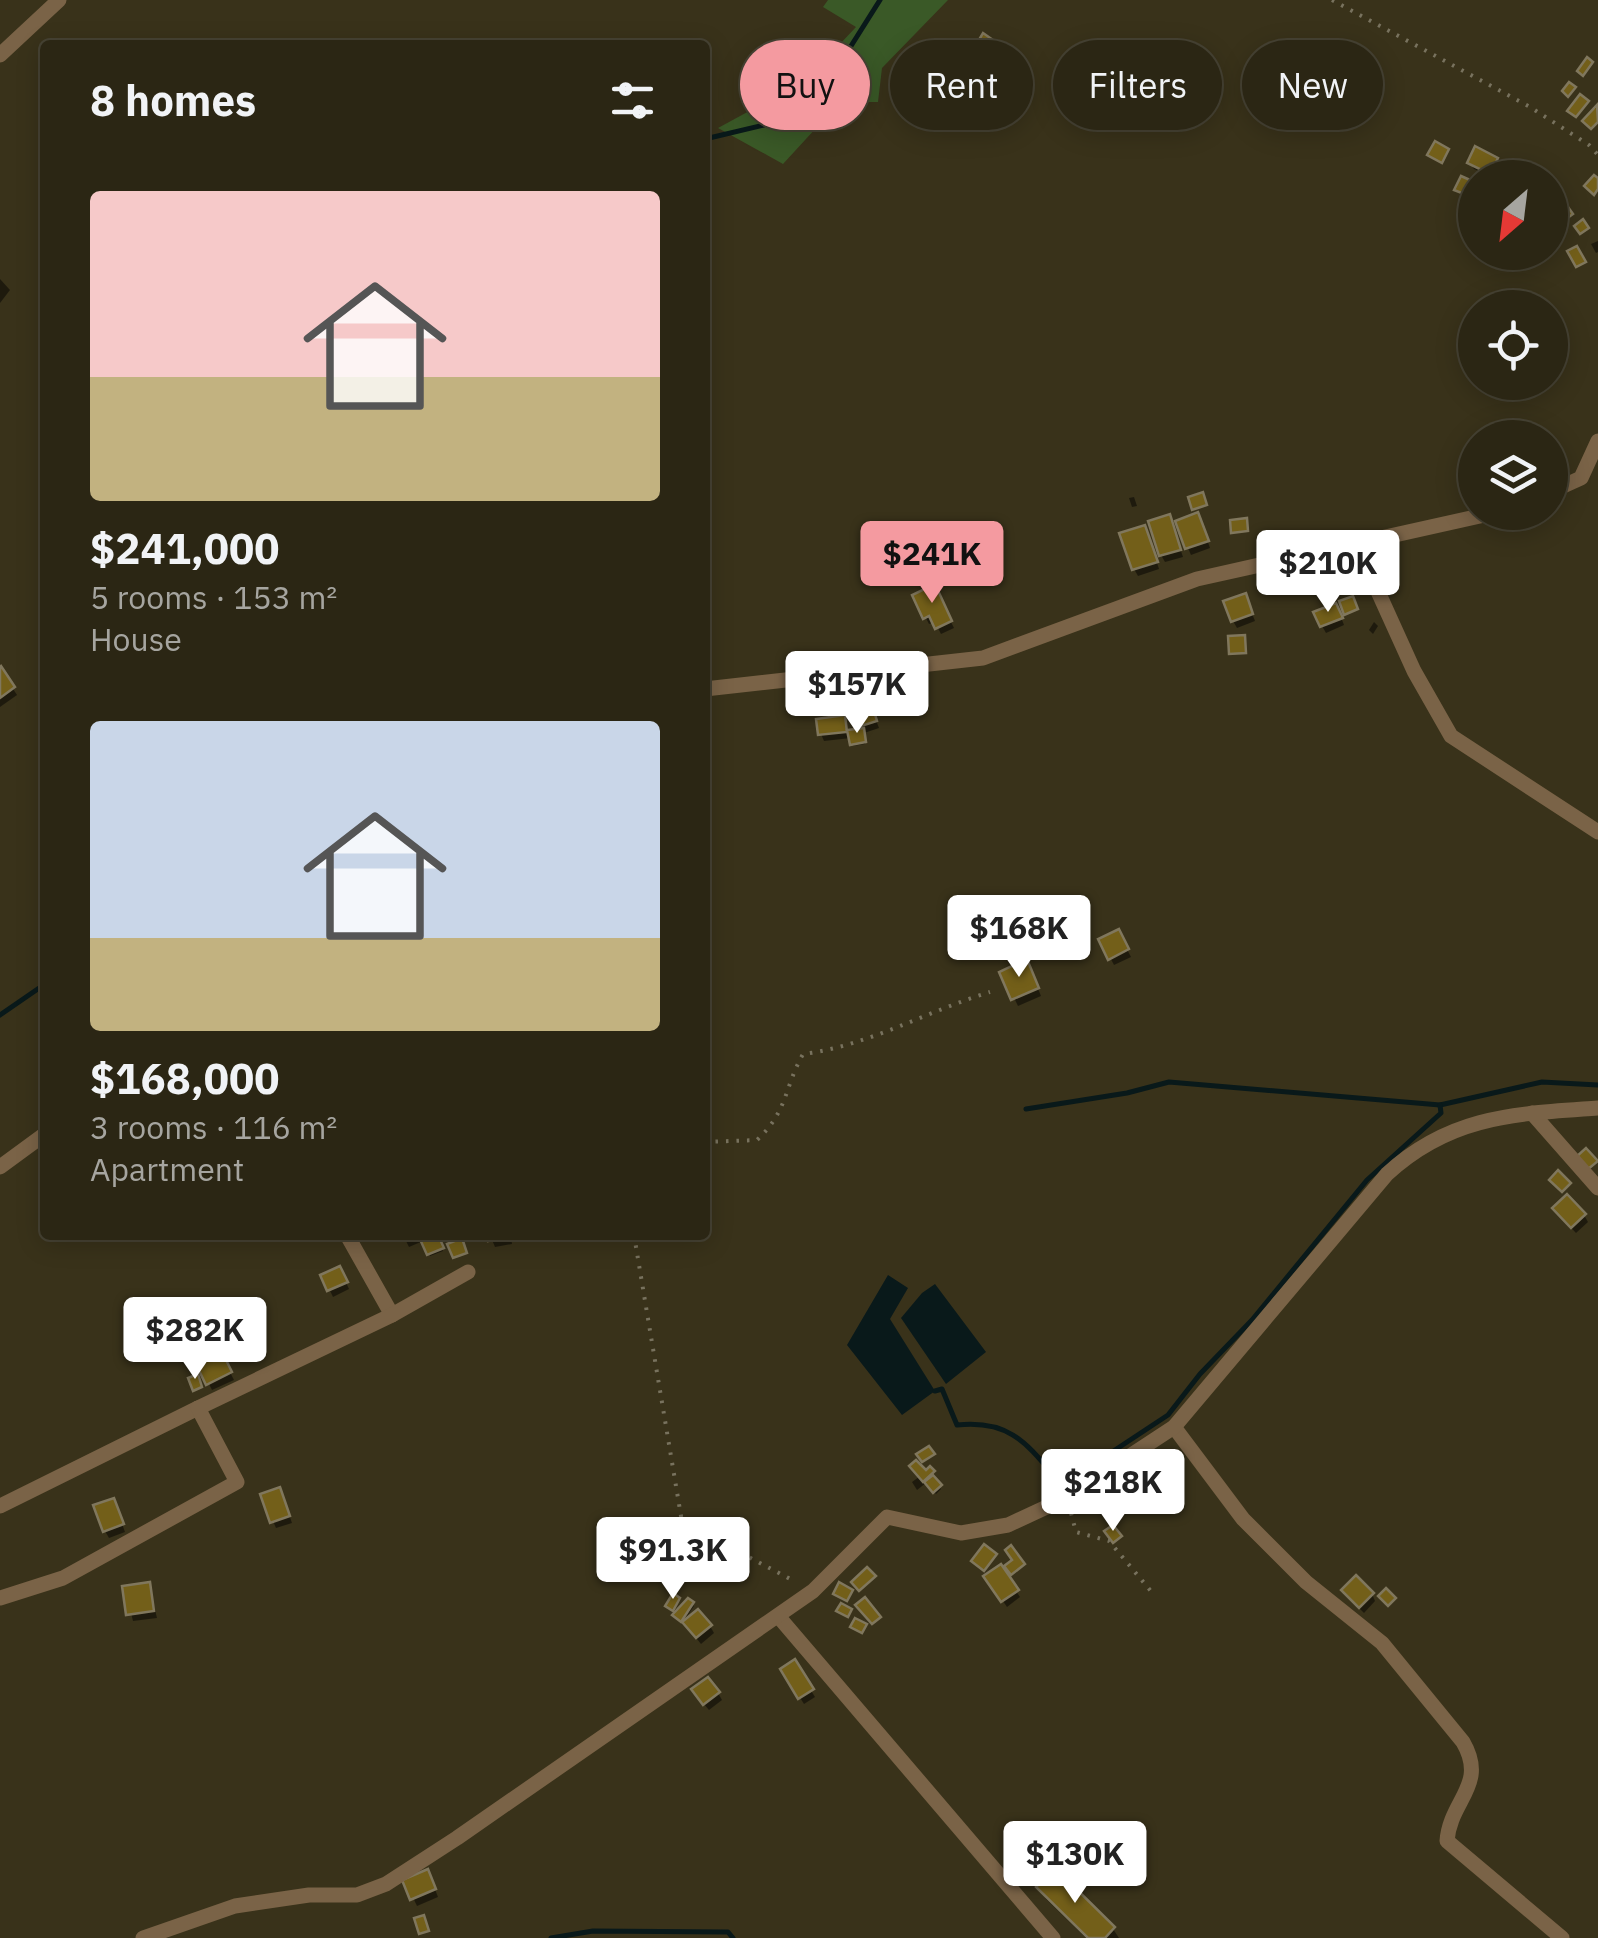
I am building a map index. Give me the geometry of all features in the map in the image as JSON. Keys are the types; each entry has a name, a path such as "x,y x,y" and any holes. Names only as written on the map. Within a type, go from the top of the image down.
{"street":[{"path":"0,55 59,0"},
{"path":"1568,484 1581,478 1598,441"},
{"path":"710,688 983,658 1196,580 1458,520"},
{"path":"1356,542 1414,671 1451,736 1598,832"},
{"path":"144,1938 235,1906 309,1894 357,1895 386,1884 814,1591 886,1517 961,1533 1008,1525 1066,1498 1174,1427 1387,1174 1409,1154 1450,1131 1493,1117 1598,1108"},
{"path":"1532,1112 1598,1188"},
{"path":"0,1167 40,1138"},
{"path":"350,1240 392,1315"},
{"path":"0,1506 392,1315 468,1272"},
{"path":"0,1598 63,1578 237,1482 198,1408"},
{"path":"1174,1427 1243,1519 1306,1582 1382,1643 1463,1742 1474,1760 1473,1774 1448,1826 1447,1841 1562,1938"},
{"path":"778,1616 1053,1938"}],"path":[{"path":"1332,0 1530,108 1589,145 1598,156"},
{"path":"710,1142 757,1140 773,1125 788,1098 790,1076 802,1054 873,1037 943,1006 990,992"},
{"path":"635,1240 682,1522 814,1591"},
{"path":"1066,1498 1076,1532 1109,1541 1155,1596"}],"green space":[{"path":"828,0 948,0 909,40 890,40 890,60 882,68 878,102 870,102 870,40 844,40 856,27 823,7"},
{"path":"740,116 740,130 814,130 783,164 718,128"}],"shaded area":[{"path":"888,1275 908,1288 890,1319 935,1391 902,1415 847,1345"},
{"path":"935,1284 986,1352 946,1384 901,1318"}],"building":[{"path":"1587,57 1593,62 1583,76 1577,71"},
{"path":"1569,82 1576,87 1568,97 1562,91"},
{"path":"1580,94 1589,101 1576,117 1567,111"},
{"path":"1597,105 1598,122 1591,129 1582,121"},
{"path":"1435,141 1449,149 1442,163 1427,155"},
{"path":"1475,146 1498,158 1497,160 1468,160"},
{"path":"1594,175 1598,178 1598,189 1594,195 1584,186"},
{"path":"1583,219 1589,228 1580,234 1574,226"},
{"path":"1577,246 1586,262 1576,267 1568,250"},
{"path":"1203,492 1207,505 1192,510 1188,497"},
{"path":"1198,512 1209,541 1185,549 1175,521"},
{"path":"1170,514 1181,550 1159,556 1148,521"},
{"path":"1247,518 1248,531 1231,533 1230,520"},
{"path":"1145,525 1158,562 1132,570 1119,533"},
{"path":"935,584 952,621 935,629 929,616 923,619 912,595"},
{"path":"1246,593 1253,614 1231,622 1223,601"},
{"path":"1353,596 1358,609 1344,615 1339,601"},
{"path":"1336,603 1343,618 1320,627 1313,612"},
{"path":"1245,635 1246,653 1229,654 1228,636"},
{"path":"0,667 15,687 0,698"},
{"path":"872,704 877,721 858,727 853,709"},
{"path":"845,715 847,732 818,735 816,719"},
{"path":"864,728 866,742 850,745 847,730"},
{"path":"1119,929 1129,949 1108,960 1098,939"},
{"path":"1027,959 1039,988 1011,1000 999,972"},
{"path":"1586,1148 1598,1161 1587,1170 1576,1157"},
{"path":"1558,1170 1571,1183 1562,1192 1549,1180"},
{"path":"1567,1194 1586,1214 1571,1228 1552,1208"},
{"path":"420,1240 440,1240 444,1248 427,1255"},
{"path":"463,1240 467,1253 453,1258 447,1244"},
{"path":"340,1266 348,1282 327,1291 320,1275"},
{"path":"220,1348 232,1372 206,1385 194,1360"},
{"path":"198,1374 202,1387 193,1391 188,1378"},
{"path":"929,1446 935,1454 922,1462 916,1454"},
{"path":"916,1460 926,1470 930,1466 935,1471 923,1482 909,1466"},
{"path":"933,1475 942,1485 933,1493 924,1482"},
{"path":"280,1487 290,1516 270,1523 260,1494"},
{"path":"114,1498 124,1524 103,1532 93,1505"},
{"path":"1113,1525 1122,1536 1113,1543 1104,1531"},
{"path":"984,1544 997,1554 984,1571 971,1561"},
{"path":"1011,1545 1025,1564 1011,1575 1004,1566 1012,1560 1005,1550"},
{"path":"1001,1564 1019,1590 1001,1602 983,1576"},
{"path":"867,1567 876,1576 859,1591 851,1582"},
{"path":"1356,1575 1374,1593 1359,1608 1341,1590"},
{"path":"150,1582 154,1611 126,1615 122,1586"},
{"path":"839,1582 853,1590 847,1601 833,1594"},
{"path":"1386,1588 1396,1598 1388,1606 1378,1596"},
{"path":"673,1593 680,1598 673,1611 665,1606"},
{"path":"865,1597 881,1617 872,1624 855,1605"},
{"path":"688,1598 694,1602 681,1622 672,1615"},
{"path":"841,1603 852,1609 848,1617 836,1611"},
{"path":"698,1609 712,1625 696,1638 682,1622"},
{"path":"855,1618 867,1624 862,1633 850,1627"},
{"path":"795,1659 814,1689 798,1699 780,1669"},
{"path":"708,1677 720,1692 703,1705 691,1689"},
{"path":"1055,1868 1115,1927 1105,1938 1088,1938 1036,1887"},
{"path":"428,1869 436,1889 410,1900 402,1880"},
{"path":"424,1915 429,1931 419,1934 414,1918"}],"waterway":[{"path":"710,138 781,121 851,46 880,0"},
{"path":"0,1015 40,987"},
{"path":"1026,1109 1127,1093 1169,1082 1440,1105 1542,1082 1598,1085"},
{"path":"935,1391 942,1389 957,1425 976,1424 1006,1431 1029,1448 1062,1485 1168,1415 1367,1180 1441,1113 1440,1105"},
{"path":"551,1938 593,1931 728,1932 733,1938"}]}
